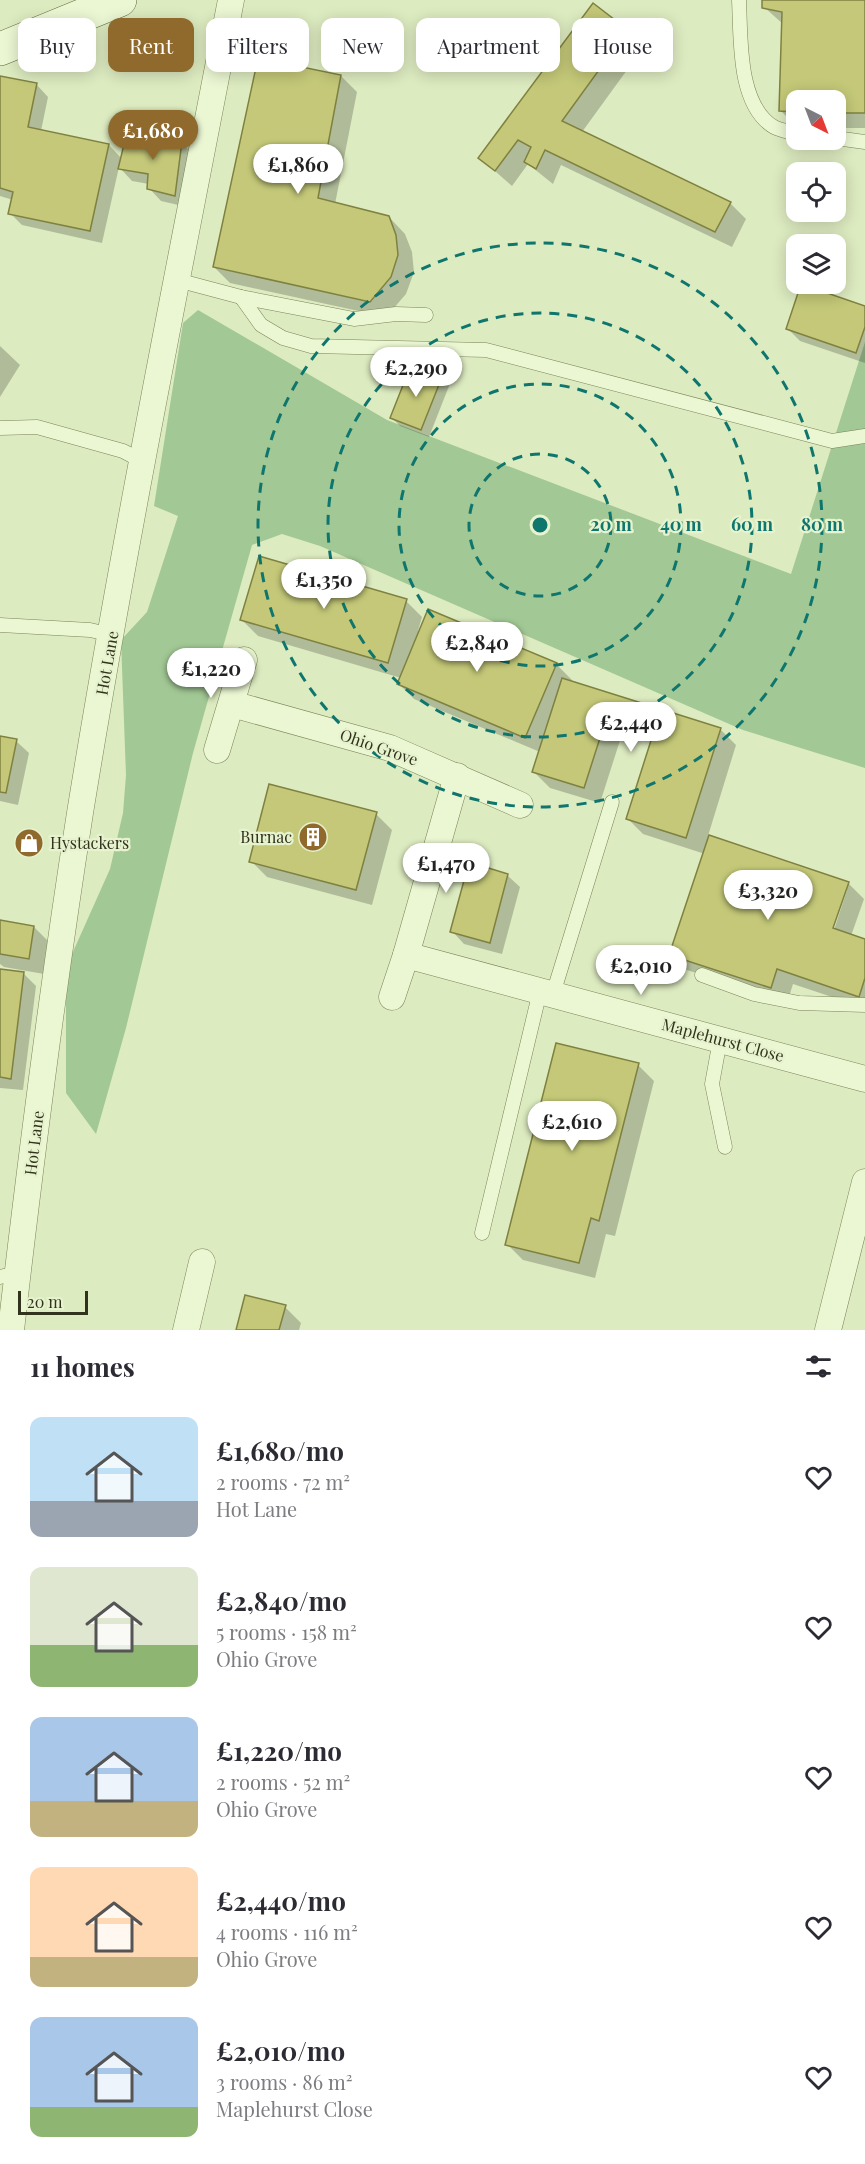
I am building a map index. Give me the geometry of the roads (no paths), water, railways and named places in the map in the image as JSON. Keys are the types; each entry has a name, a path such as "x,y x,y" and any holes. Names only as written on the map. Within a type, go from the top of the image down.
{"main road":[{"path":"0,49 120,0"}],"street":[{"name":"Hot Lane","path":"11,1330 9,1275 55,977 142,461 231,0"},
{"path":"217,750 244,660"},
{"name":"Ohio Grove","path":"232,704 390,747 520,805"},
{"path":"392,997 457,776"},
{"name":"Maplehurst Close","path":"406,955 865,1079"},
{"path":"828,1330 865,1182"},
{"path":"186,1330 202,1262"}],"lane":[{"path":"739,0 742,68 751,98 774,127 786,131"},
{"path":"846,139 865,142"},
{"path":"177,280 241,297 354,319 396,314 426,315"},
{"path":"241,297 261,325 282,338 311,346 486,350 832,441 865,436"},
{"path":"0,428 37,427 123,451 142,461"},
{"path":"0,625 90,630 112,635"},
{"path":"482,1233 546,993 612,802"},
{"path":"702,975 754,994 799,1003 865,1005"},
{"path":"720,1040 712,1084 725,1147"}],"place":[{"name":"Burnac","path":"313,837"},
{"name":"Hystackers","path":"29,843"}]}
